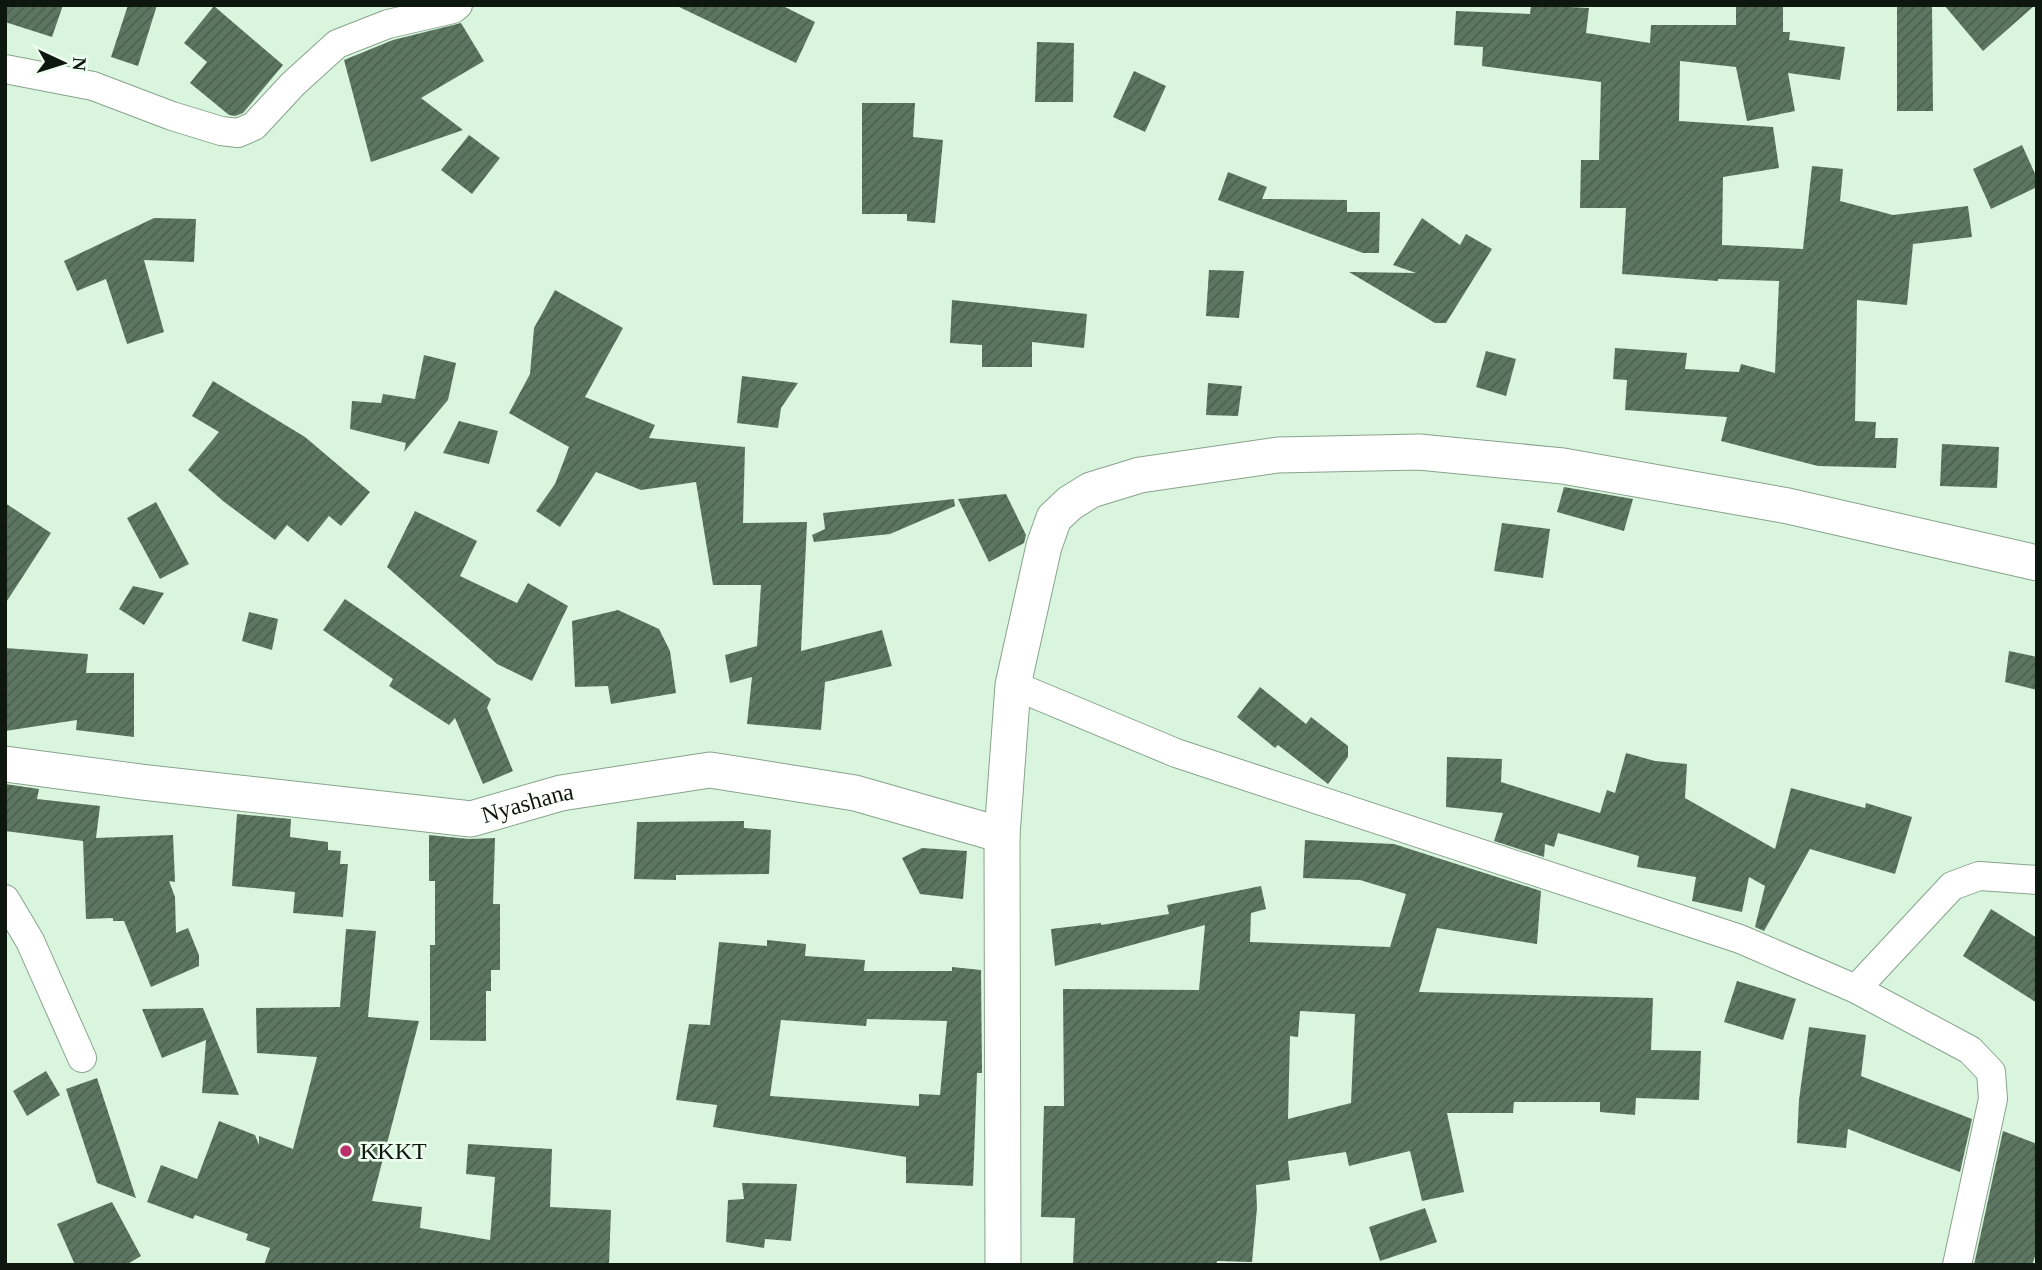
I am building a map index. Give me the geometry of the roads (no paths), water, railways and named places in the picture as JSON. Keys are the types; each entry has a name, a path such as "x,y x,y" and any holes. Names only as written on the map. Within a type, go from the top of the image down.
{"street":[{"path":"5,69 93,86 172,116 221,131 237,133 254,126 293,84 337,44 388,24 453,9 458,5"},
{"path":"1003,1265 1002,835 1013,685 1044,547 1054,519 1070,503 1091,490 1140,475 1278,455 1419,452 1563,466 1788,506 2037,562"},
{"path":"1013,685 1176,753 1740,939 1856,989 1970,1049 1991,1072 1993,1099 1957,1265"},
{"name":"Nyashana","path":"5,764 471,819 561,793 710,770 855,793 1002,835"},
{"path":"1856,989 1952,887 1979,876 2037,880"},
{"path":"5,899 30,941 82,1058"}],"place":[{"name":"KKKT","path":"346,1151"}]}
